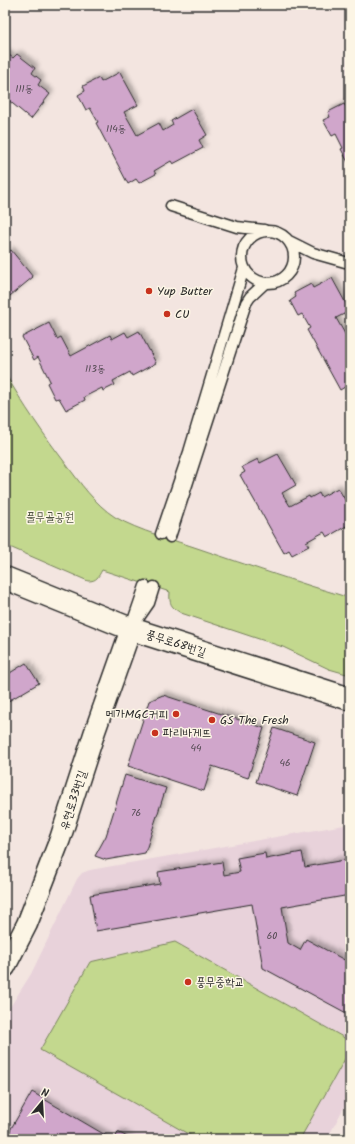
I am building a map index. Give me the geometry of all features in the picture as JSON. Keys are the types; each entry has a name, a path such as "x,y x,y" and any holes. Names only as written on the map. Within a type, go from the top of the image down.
{"street":[{"name":"풍무로68번길","path":"5,578 129,634 350,699"},
{"name":"풍무로68번길","path":"5,593 129,634 314,701 350,711"},
{"name":"유현로33번길","path":"5,967 27,924 60,839 94,731 129,634"}],"lane":[{"path":"171,206 238,227 265,231"},
{"path":"238,227 244,268 256,281 274,283 282,279 293,266 305,256 312,253"},
{"path":"242,251 250,237 257,232 274,231 282,234 293,248 293,266"},
{"path":"288,240 312,253 345,262"},
{"path":"244,268 166,535 244,307 250,297 265,283"},
{"path":"129,634 150,587"}],"shaded area":[{"name":"풍무중학교","path":"350,824 350,1096 327,1139 5,1139 5,1015 31,974 77,879 82,873 90,870"}],"green space":[{"name":"풀무골공원","path":"5,373 34,420 88,493 94,500 115,517 135,527 157,535 350,598 350,675 329,669 283,647 181,613 171,605 170,592 102,570 98,577 88,581 5,545"},
{"path":"175,942 350,1041 350,1050 300,1139 197,1139 40,1050 90,962"}],"building":[{"path":"5,52 13,58 17,54 35,68 32,73 41,80 38,85 50,94 31,119 7,99 10,96 5,92"},
{"path":"120,72 138,105 124,112 137,135 159,123 163,131 173,125 171,121 192,109 207,135 199,140 203,148 173,164 171,161 154,171 156,174 139,183 136,179 128,184 96,123 98,122 90,108 86,110 78,95 85,91 83,86 99,78 101,82"},
{"path":"344,104 347,108 350,106 350,166 341,149 343,148 336,134 332,136 323,120 330,117 328,112"},
{"path":"11,250 33,277 5,300 5,255"},
{"path":"332,278 350,311 336,318 350,341 350,388 348,385 340,390 307,330 310,328 302,314 298,316 290,301 296,297 294,293 311,284 313,288"},
{"path":"49,323 57,339 61,337 71,356 110,335 112,339 125,332 128,337 139,331 156,363 132,376 130,372 113,381 115,385 103,391 102,388 84,397 85,400 66,410 59,398 55,399 47,383 50,381 38,357 34,360 22,337"},
{"path":"278,454 296,485 282,493 290,506 309,496 310,498 319,493 321,497 338,488 350,508 350,524 327,537 324,532 306,542 309,546 292,555 289,550 284,553 240,475 245,472 242,467 258,459 260,463"},
{"path":"26,663 39,683 5,703 5,676"},
{"path":"163,695 264,728 248,778 212,766 204,791 128,766 149,701"},
{"path":"274,728 315,742 297,796 256,782"},
{"path":"125,775 166,788 145,853 106,860 95,856 106,836"},
{"path":"302,852 305,867 350,859 350,895 282,907 288,943 300,950 306,939 350,963 350,1015 263,968 252,904 96,931 90,895 160,884 158,872 222,862 224,875 240,872 237,858 265,853 266,859"},
{"path":"32,1092 112,1139 5,1139"},
{"path":"118,1132 131,1139 115,1139"}],"place":[{"name":"Yup Butter","path":"149,291"},
{"name":"CU","path":"167,314"},
{"name":"메가MGC커피","path":"176,714"},
{"name":"GS The Fresh","path":"212,720"},
{"name":"파리바게뜨","path":"155,733"},
{"name":"풍무중학교","path":"188,982"}]}
